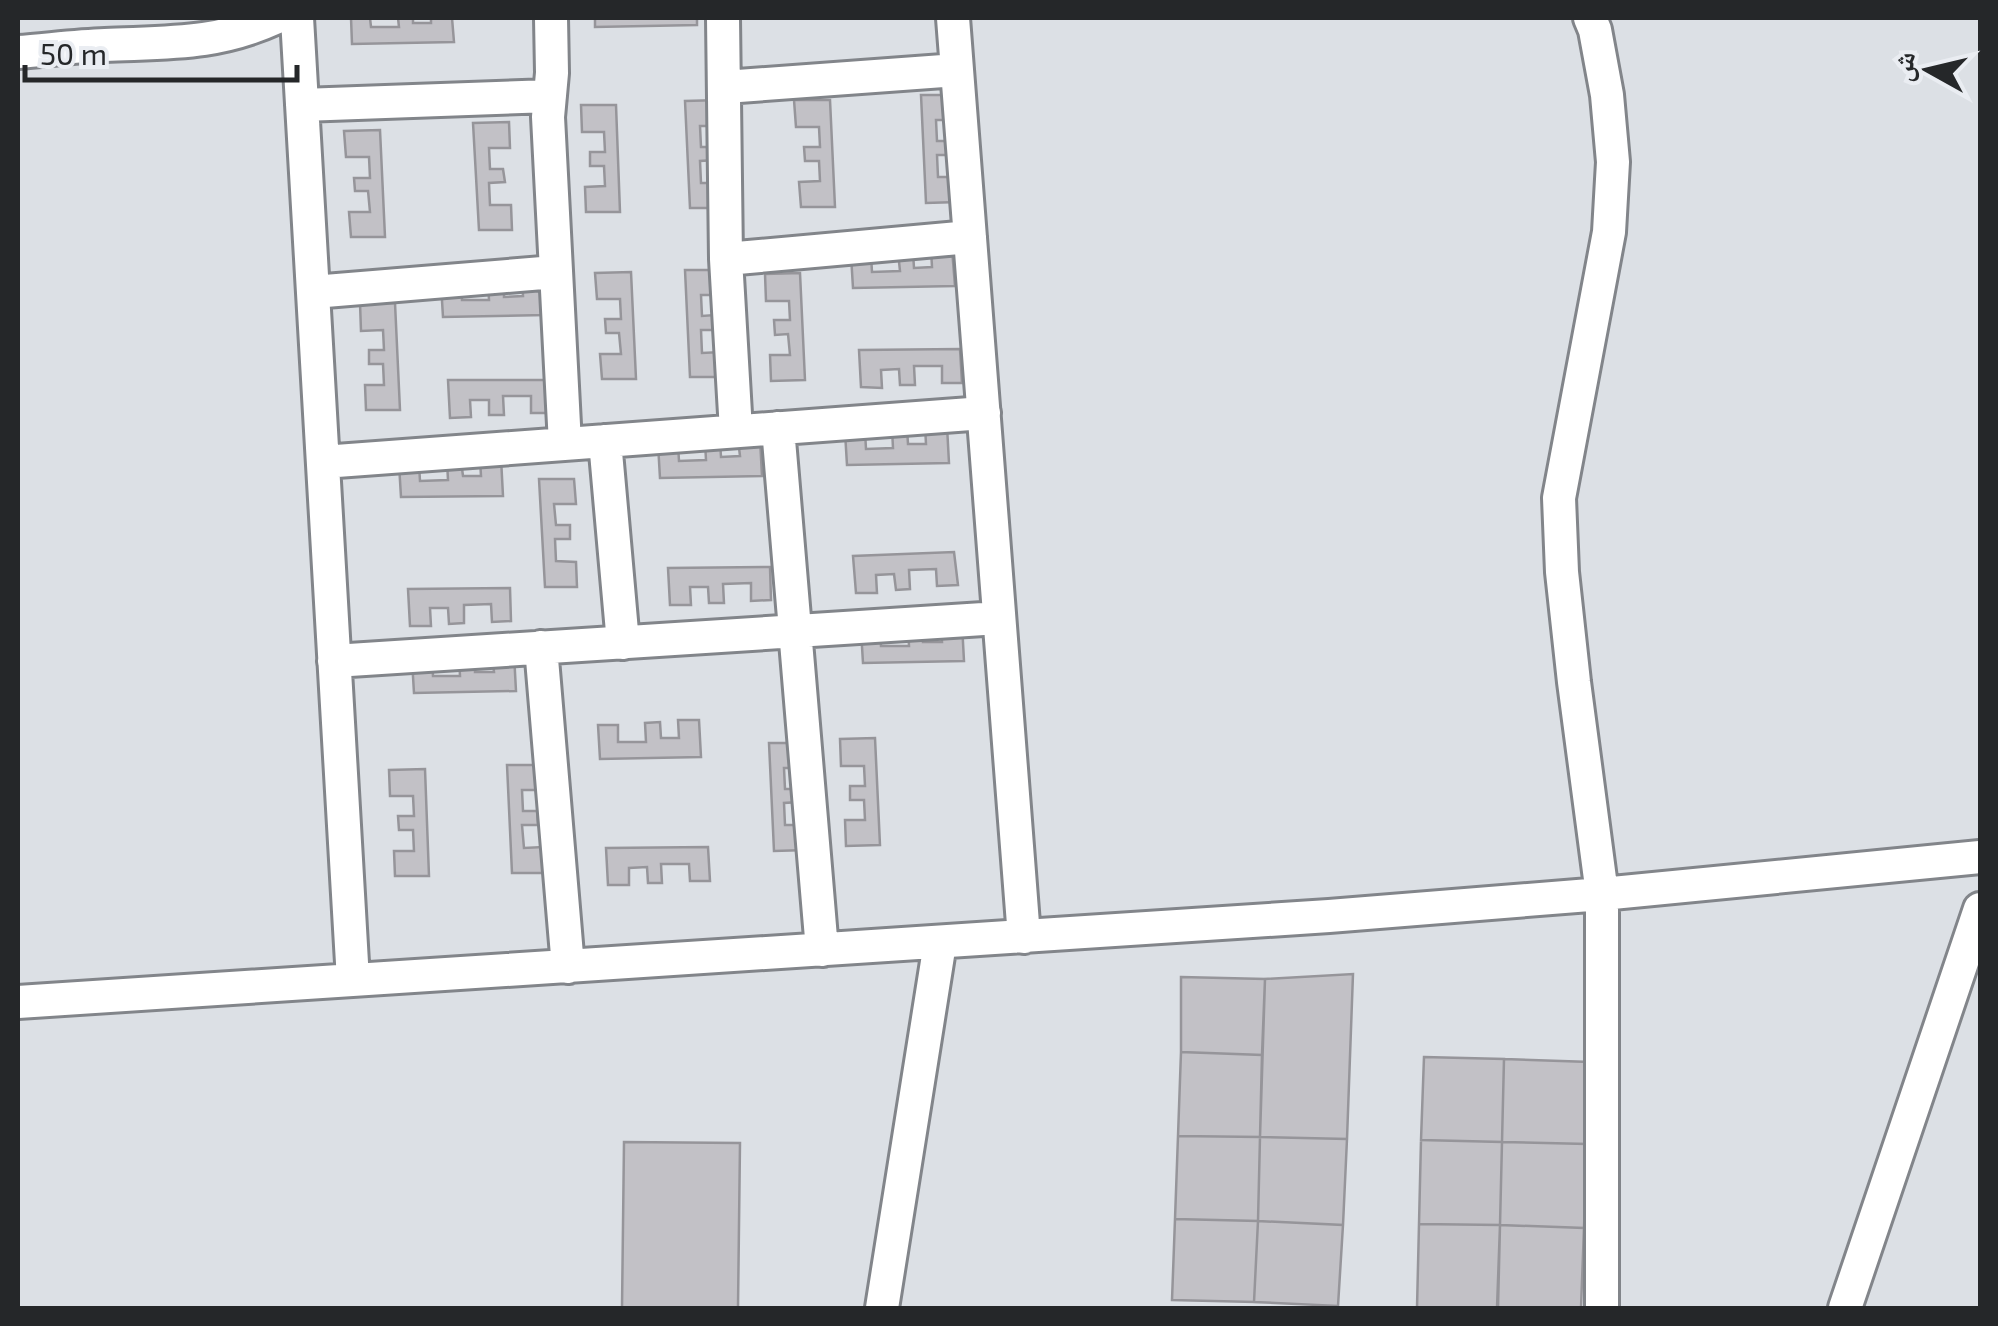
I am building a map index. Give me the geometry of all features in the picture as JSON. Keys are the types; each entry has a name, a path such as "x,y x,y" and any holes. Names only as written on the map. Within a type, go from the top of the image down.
{"street":[{"path":"18,52 196,42 248,30 275,18"},
{"path":"296,18 354,980"},
{"path":"551,18 550,167 565,444"},
{"path":"722,18 726,259 736,431"},
{"path":"953,18 1024,937"},
{"path":"1590,18 1607,95 1610,232 1559,498 1570,646 1602,894 1602,1308"},
{"path":"725,87 957,70"},
{"path":"302,105 550,96"},
{"path":"726,259 970,237"},
{"path":"312,292 555,272"},
{"path":"323,462 984,413"},
{"path":"778,428 822,950"},
{"path":"605,441 623,643"},
{"path":"334,661 999,618"},
{"path":"541,648 568,967"},
{"path":"18,1002 1330,916 1980,857"},
{"path":"1845,1308 1980,909"},
{"path":"882,1308 940,943"}],"building":[{"path":"351,18 370,18 371,27 399,27 398,18 431,23 431,18 452,18 454,42 352,44"},
{"path":"595,18 697,18 697,25 595,27"},
{"path":"921,95 956,95 957,120 936,120 937,141 951,141 952,155 937,155 938,177 958,177 958,202 926,203"},
{"path":"720,100 721,126 700,126 701,147 715,147 715,160 700,161 701,183 721,183 723,208 690,208 685,101"},
{"path":"794,100 830,100 835,207 801,207 799,182 820,181 819,161 805,161 804,147 820,147 819,127 796,127"},
{"path":"581,105 616,105 620,212 586,212 585,187 605,186 604,166 590,166 590,152 605,152 604,132 582,132"},
{"path":"509,122 510,148 489,148 490,169 503,169 505,182 489,183 490,205 511,205 512,230 479,230 473,123"},
{"path":"380,130 385,237 351,237 349,212 370,212 368,191 355,191 354,178 370,178 369,157 346,157 344,131"},
{"path":"931,249 952,249 955,286 853,288 851,255 871,255 872,272 900,271 898,252 913,252 914,268 932,267"},
{"path":"685,270 721,270 722,295 701,295 702,316 715,315 717,330 701,330 702,353 722,352 723,377 690,377"},
{"path":"631,272 636,379 602,379 600,354 621,354 619,333 606,333 605,319 621,319 620,299 597,299 595,273"},
{"path":"800,273 805,380 771,381 770,355 790,355 788,334 775,335 774,320 790,320 789,301 766,301 765,274"},
{"path":"522,278 543,278 545,315 443,317 441,284 461,284 462,300 489,300 488,281 504,281 504,297 523,296"},
{"path":"360,303 395,303 400,410 366,410 365,385 384,385 383,364 369,364 369,350 384,350 383,330 361,331"},
{"path":"960,349 962,383 942,383 942,366 914,366 915,385 900,385 899,369 881,370 882,388 861,387 859,350"},
{"path":"448,380 550,380 551,413 531,413 531,396 503,396 504,415 489,415 489,400 470,400 471,417 450,418"},
{"path":"925,426 947,426 949,463 847,465 845,432 865,431 866,449 893,448 892,429 907,428 908,444 926,444"},
{"path":"738,439 760,439 762,476 660,478 658,444 678,444 679,461 706,460 705,442 720,441 721,457 740,456"},
{"path":"501,458 503,496 401,497 399,464 419,464 420,481 448,480 447,461 461,461 463,476 481,476 480,459"},
{"path":"539,479 574,479 576,504 554,504 556,525 570,525 570,539 555,539 556,561 576,562 577,587 545,587"},
{"path":"954,552 958,585 937,586 936,569 909,570 910,589 896,590 894,574 876,575 877,593 856,593 853,556"},
{"path":"770,567 771,600 751,601 751,583 723,584 724,603 709,603 708,587 690,587 691,605 670,605 668,568"},
{"path":"510,588 511,621 492,622 491,604 464,605 464,623 449,624 448,608 430,608 431,626 410,626 408,589"},
{"path":"941,624 962,624 964,661 863,663 861,630 880,629 881,646 909,646 908,627 923,626 923,642 942,642"},
{"path":"492,654 514,654 516,691 414,693 412,660 432,659 433,676 460,676 459,657 475,657 475,672 494,672"},
{"path":"678,720 699,720 701,757 600,759 598,725 618,725 618,742 646,742 645,723 660,722 661,738 679,738"},
{"path":"875,738 880,845 846,846 845,820 865,820 864,800 850,800 850,786 865,786 864,766 841,766 840,739"},
{"path":"769,743 804,743 805,768 784,768 785,789 799,789 799,802 784,803 785,825 805,825 807,850 774,851"},
{"path":"507,765 542,765 543,790 522,790 523,811 537,811 538,825 522,825 524,848 543,847 545,873 512,873"},
{"path":"425,769 429,876 395,876 394,851 414,851 413,830 399,830 398,816 414,816 413,796 390,796 389,770"},
{"path":"708,847 710,881 690,881 689,864 661,864 662,883 648,883 647,867 629,868 629,885 608,885 606,848"},
{"path":"1353,974 1347,1139 1260,1137 1265,979"},
{"path":"1181,977 1265,979 1262,1055 1181,1052"},
{"path":"1181,1052 1262,1055 1260,1137 1178,1136"},
{"path":"1424,1057 1504,1059 1502,1142 1421,1140"},
{"path":"1504,1059 1590,1062 1587,1144 1502,1142"},
{"path":"1178,1136 1260,1137 1258,1221 1175,1219"},
{"path":"1260,1137 1347,1139 1343,1225 1258,1221"},
{"path":"1421,1140 1502,1142 1500,1225 1419,1224"},
{"path":"624,1142 740,1143 738,1308 622,1308"},
{"path":"1502,1142 1587,1144 1584,1228 1500,1225"},
{"path":"1175,1219 1258,1221 1254,1302 1172,1300"},
{"path":"1258,1221 1343,1225 1338,1306 1254,1302"},
{"path":"1419,1224 1500,1225 1498,1308 1417,1308"},
{"path":"1500,1225 1584,1228 1581,1308 1497,1308"}]}
